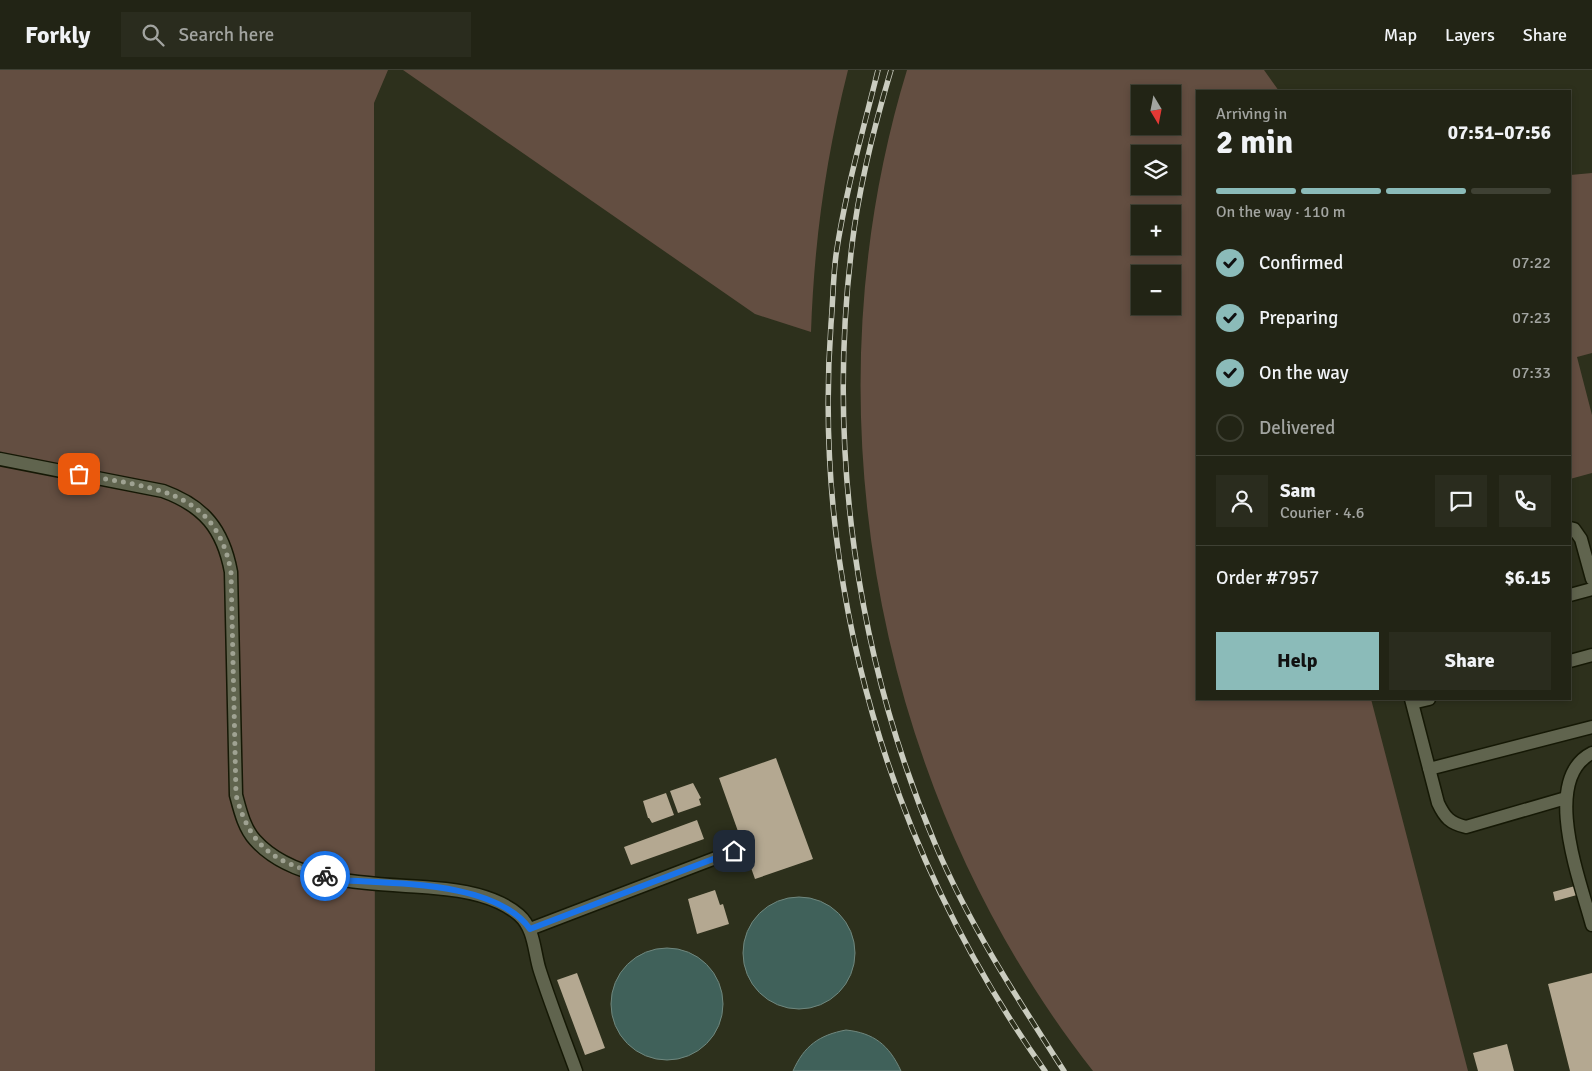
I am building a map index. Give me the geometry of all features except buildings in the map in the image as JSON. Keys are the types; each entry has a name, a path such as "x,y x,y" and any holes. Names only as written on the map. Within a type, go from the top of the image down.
{"lane":[{"path":"0,459 163,491 180,497 210,520 227,551 231,572 236,795 241,816 255,840 275,857 304,870 340,880 456,890 480,896 520,915 530,929 539,969 576,1071"},
{"path":"1571,528 1574,529 1581,539 1592,579"},
{"path":"1571,595 1592,589"},
{"path":"1571,661 1592,655"},
{"path":"1412,701 1429,768 1444,816 1452,824 1466,827 1566,798"},
{"path":"1429,768 1592,727"},
{"path":"1592,753 1586,756 1569,777 1566,798 1569,837 1592,925"},
{"path":"530,929 734,851"}],"shaded area":[{"path":"0,70 388,70 374,103 375,1071 0,1071"},
{"path":"403,70 848,70 833,135 822,200 815,265 811,332 755,314"},
{"path":"907,70 1264,70 1278,90 1196,90 1196,700 1371,700 1468,1071 1093,1071 1018,962 957,845 911,721 880,593 863,462 862,330 876,198"},
{"path":"1592,173 1592,353 1577,357 1592,415 1592,473 1571,479 1571,175"}],"water":[{"path":"799,897 810,898 820,902 838,914 850,932 854,942 854,964 850,974 838,992 820,1004 810,1008 799,1009 788,1008 778,1004 760,992 748,974 744,964 743,953 744,942 748,932 760,914 778,902 788,898"},
{"path":"667,948 678,949 688,953 706,965 718,983 722,993 722,1015 718,1025 706,1043 688,1055 678,1059 667,1060 656,1059 646,1055 628,1043 616,1025 612,1015 611,1004 612,993 616,983 628,965 646,953 656,949"},
{"path":"846,1030 865,1034 880,1042 886,1047 901,1071 793,1071 807,1048 828,1035"}],"railway":[{"path":"878,70 844,209 835,264 831,324 828,424 835,522 850,620 873,716 905,809 944,900 991,988 1045,1071"},
{"path":"891,70 863,179 852,245 845,322 843,398 846,475 855,551 868,627 886,701 908,774 949,876 979,933 1012,989 1064,1071"}],"way so far":[{"path":"79,474 163,491 180,497 210,520 219,534 227,551 231,572 233,728 236,795 241,816 255,840 275,857 304,870 325,876"}],"route":[{"path":"325,876 340,880 456,890 480,896 520,915 530,929 734,851"}]}
